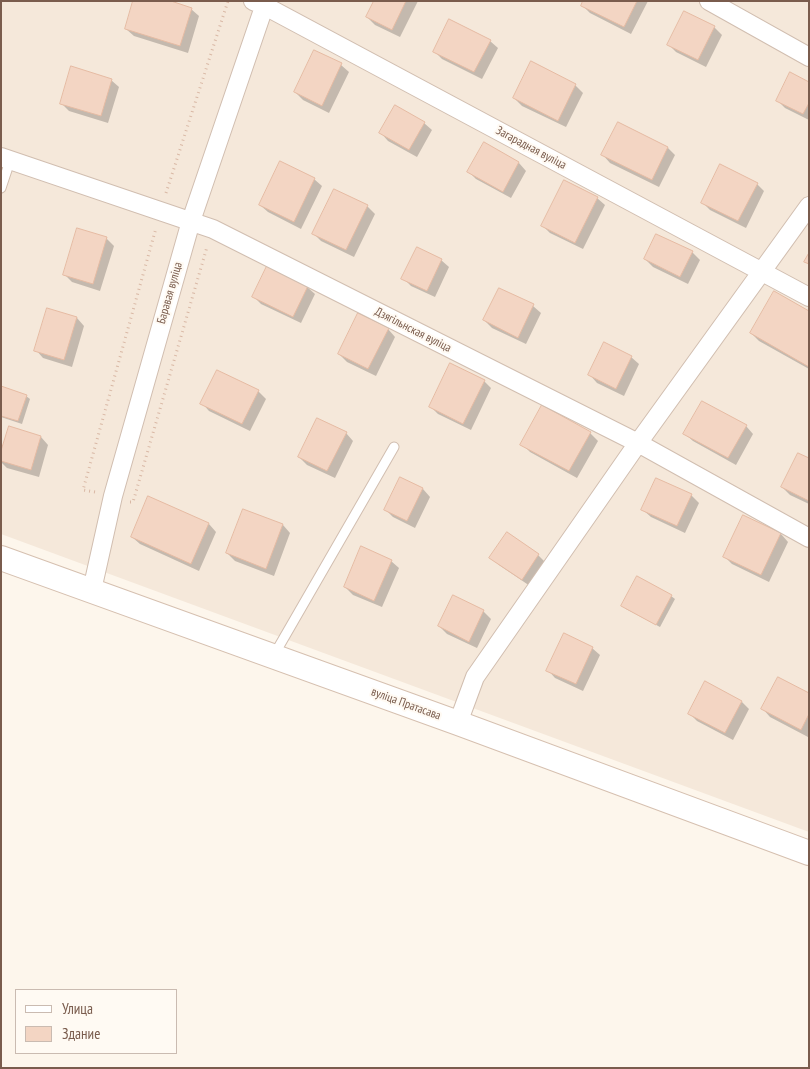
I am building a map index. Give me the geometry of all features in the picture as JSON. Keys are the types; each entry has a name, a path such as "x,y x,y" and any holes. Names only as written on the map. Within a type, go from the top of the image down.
{"main road":[{"name":"вуліца Пратасава","path":"1,558 458,723 809,853"}],"street":[{"path":"709,1 809,56"},
{"name":"Баравая вуліца","path":"92,590 113,496 191,221 261,3"},
{"name":"Загарадная вуліца","path":"261,3 809,297"},
{"name":"Дзягільнская вуліца","path":"6,159 213,229 638,443 809,538"},
{"path":"458,723 475,678 638,443 809,206"}],"lane":[{"path":"1,188 6,159"},
{"path":"274,656 394,447"}],"shaded area":[{"path":"1,1 809,1 809,832 1,534"}],"building":[{"path":"133,1 171,1 192,8 180,46 125,29"},
{"path":"374,1 406,1 392,30 366,17"},
{"path":"583,1 637,1 624,27 581,6"},
{"path":"684,11 715,26 698,60 667,45"},
{"path":"449,19 491,40 474,72 433,52"},
{"path":"314,50 342,63 322,106 294,92"},
{"path":"531,61 576,84 558,121 513,98"},
{"path":"71,66 112,79 101,116 60,104"},
{"path":"790,72 809,82 809,103 803,114 776,101"},
{"path":"395,105 425,122 409,150 379,133"},
{"path":"618,122 668,147 652,180 601,155"},
{"path":"484,142 519,162 503,192 467,172"},
{"path":"280,161 315,178 294,222 259,205"},
{"path":"720,164 758,183 738,221 701,203"},
{"path":"564,180 598,197 575,243 541,226"},
{"path":"334,189 368,205 346,250 312,234"},
{"path":"77,228 107,237 93,284 63,275"},
{"path":"656,234 693,251 680,277 644,259"},
{"path":"417,247 442,259 427,291 401,279"},
{"path":"809,253 809,264 804,262"},
{"path":"267,266 308,286 293,317 252,297"},
{"path":"499,288 534,304 518,338 483,320"},
{"path":"774,291 809,311 809,367 750,333"},
{"path":"47,308 77,317 64,360 34,351"},
{"path":"358,313 389,328 368,369 338,354"},
{"path":"604,342 632,356 616,389 588,375"},
{"path":"450,363 485,380 463,424 429,407"},
{"path":"217,370 259,390 242,424 200,404"},
{"path":"1,386 27,395 18,421 1,416"},
{"path":"702,401 747,425 728,458 683,434"},
{"path":"542,405 591,432 569,471 520,445"},
{"path":"317,418 347,432 327,471 298,457"},
{"path":"9,426 41,436 31,470 1,461 1,451"},
{"path":"798,453 809,458 809,501 781,487"},
{"path":"400,477 423,488 407,521 384,510"},
{"path":"656,478 692,494 677,526 641,510"},
{"path":"148,496 209,523 191,564 131,537"},
{"path":"243,509 283,524 266,569 226,553"},
{"path":"743,515 781,533 761,575 723,557"},
{"path":"507,532 539,554 522,580 489,558"},
{"path":"361,546 392,560 374,601 344,587"},
{"path":"637,576 672,595 656,625 621,606"},
{"path":"453,595 484,610 469,642 438,626"},
{"path":"564,633 593,647 576,684 546,671"},
{"path":"778,677 809,693 809,714 801,730 761,709"},
{"path":"705,681 742,701 725,733 688,714"}]}
